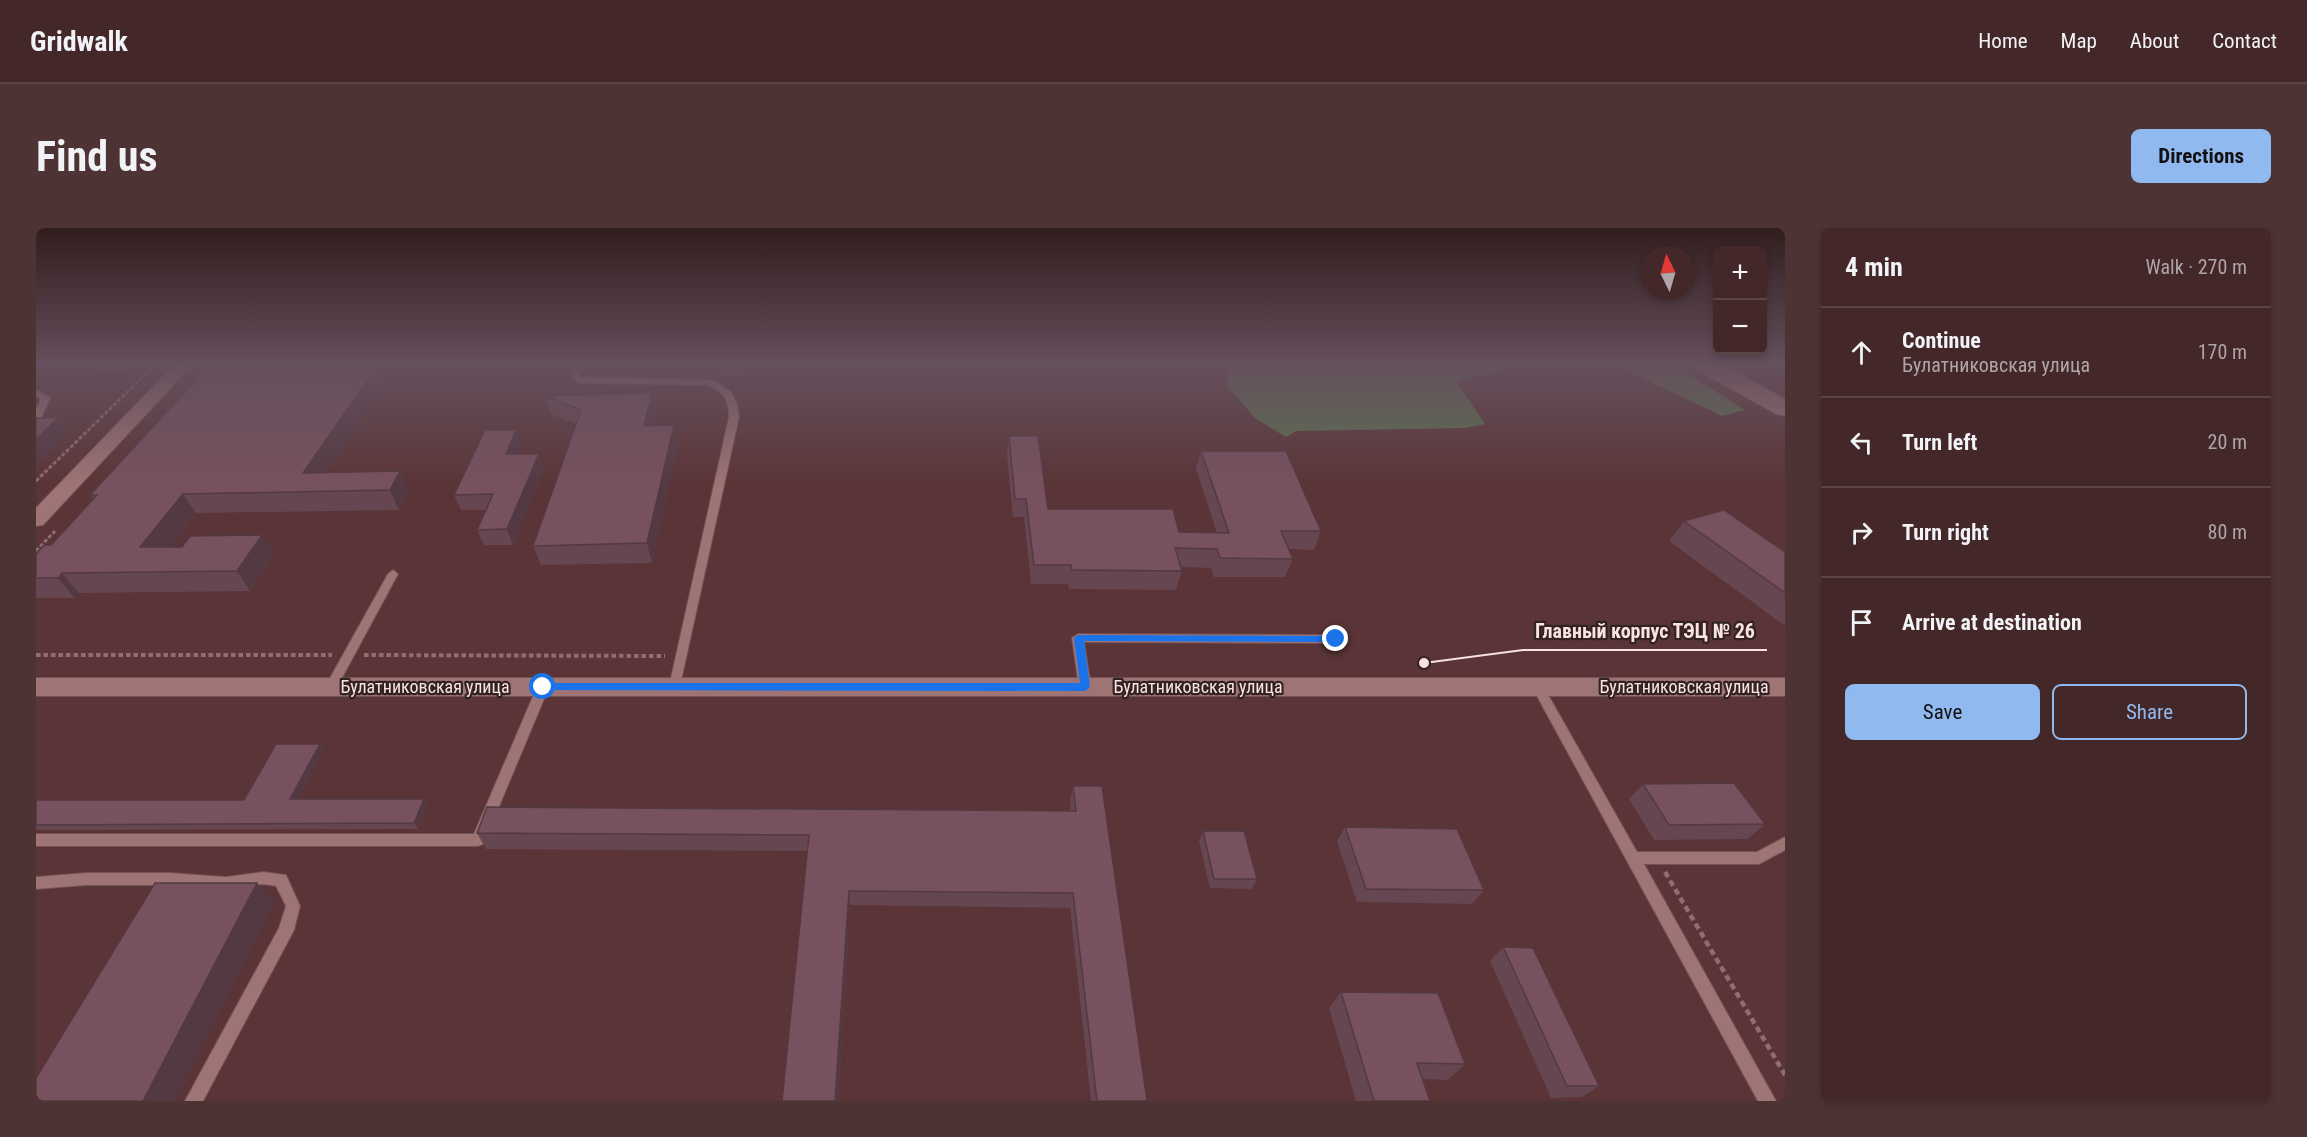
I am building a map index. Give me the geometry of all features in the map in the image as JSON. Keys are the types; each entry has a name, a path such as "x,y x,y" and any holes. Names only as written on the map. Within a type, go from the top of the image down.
{"street":[{"path":"36,520 145,406"},
{"name":"Булатниковская улица","path":"36,687 1785,687"}],"lane":[{"path":"675,687 735,417 734,406"},
{"path":"332,687 393,574"},
{"path":"1085,687 1078,638 1336,639"},
{"path":"36,840 478,840 496,810 543,687"},
{"path":"1538,687 1767,1101"},
{"path":"1632,858 1759,858 1785,843"},
{"path":"36,883 86,879 170,879 226,883 263,878 281,880 293,906 286,930 194,1101"}],"path":[{"path":"36,481 113,406"},
{"path":"1657,858 1785,1074"}],"green space":[{"path":"1244,406 1473,406 1485,424 1465,428 1296,431 1286,437 1255,418"},
{"path":"1700,406 1738,406 1745,410 1722,416"}],"building":[{"path":"172,406 350,406 303,473 400,471 390,490 183,494 140,547 182,547 190,536 262,535 237,571 62,573 58,578 36,578 36,554 44,545 51,545 97,495 90,495"},
{"path":"570,406 649,406 644,426 674,425 647,543 533,546 581,410"},
{"path":"36,418 58,418 36,439"},
{"path":"485,430 516,430 506,454 539,454 507,529 477,530 493,494 454,495"},
{"path":"1009,436 1038,436 1048,509 1173,509 1179,532 1229,533 1201,451 1286,451 1321,531 1281,531 1293,559 1220,558 1217,549 1175,548 1182,571 1072,570 1071,565 1034,565 1026,499 1015,499"},
{"path":"1724,510 1785,552 1785,593 1684,521"},
{"path":"276,744 320,744 290,799 424,799 414,823 36,825 36,800 244,800"},
{"path":"1734,783 1765,824 1669,825 1643,784"},
{"path":"1073,786 1102,786 1147,1101 1097,1101 1073,893 849,891 835,1101 782,1101 809,835 477,833 487,807 1076,811"},
{"path":"1345,827 1457,829 1484,890 1366,889"},
{"path":"1203,831 1244,831 1257,879 1214,879"},
{"path":"155,883 257,883 143,1101 36,1101 36,1078"},
{"path":"1503,947 1533,948 1599,1086 1567,1086"},
{"path":"1341,992 1438,993 1465,1064 1417,1063 1430,1101 1374,1101"}],"place":[{"name":"Главный корпус ТЭЦ № 26","path":"1424,663"}],"route":[{"path":"543,687 1085,687 1078,638 1336,639"}]}
